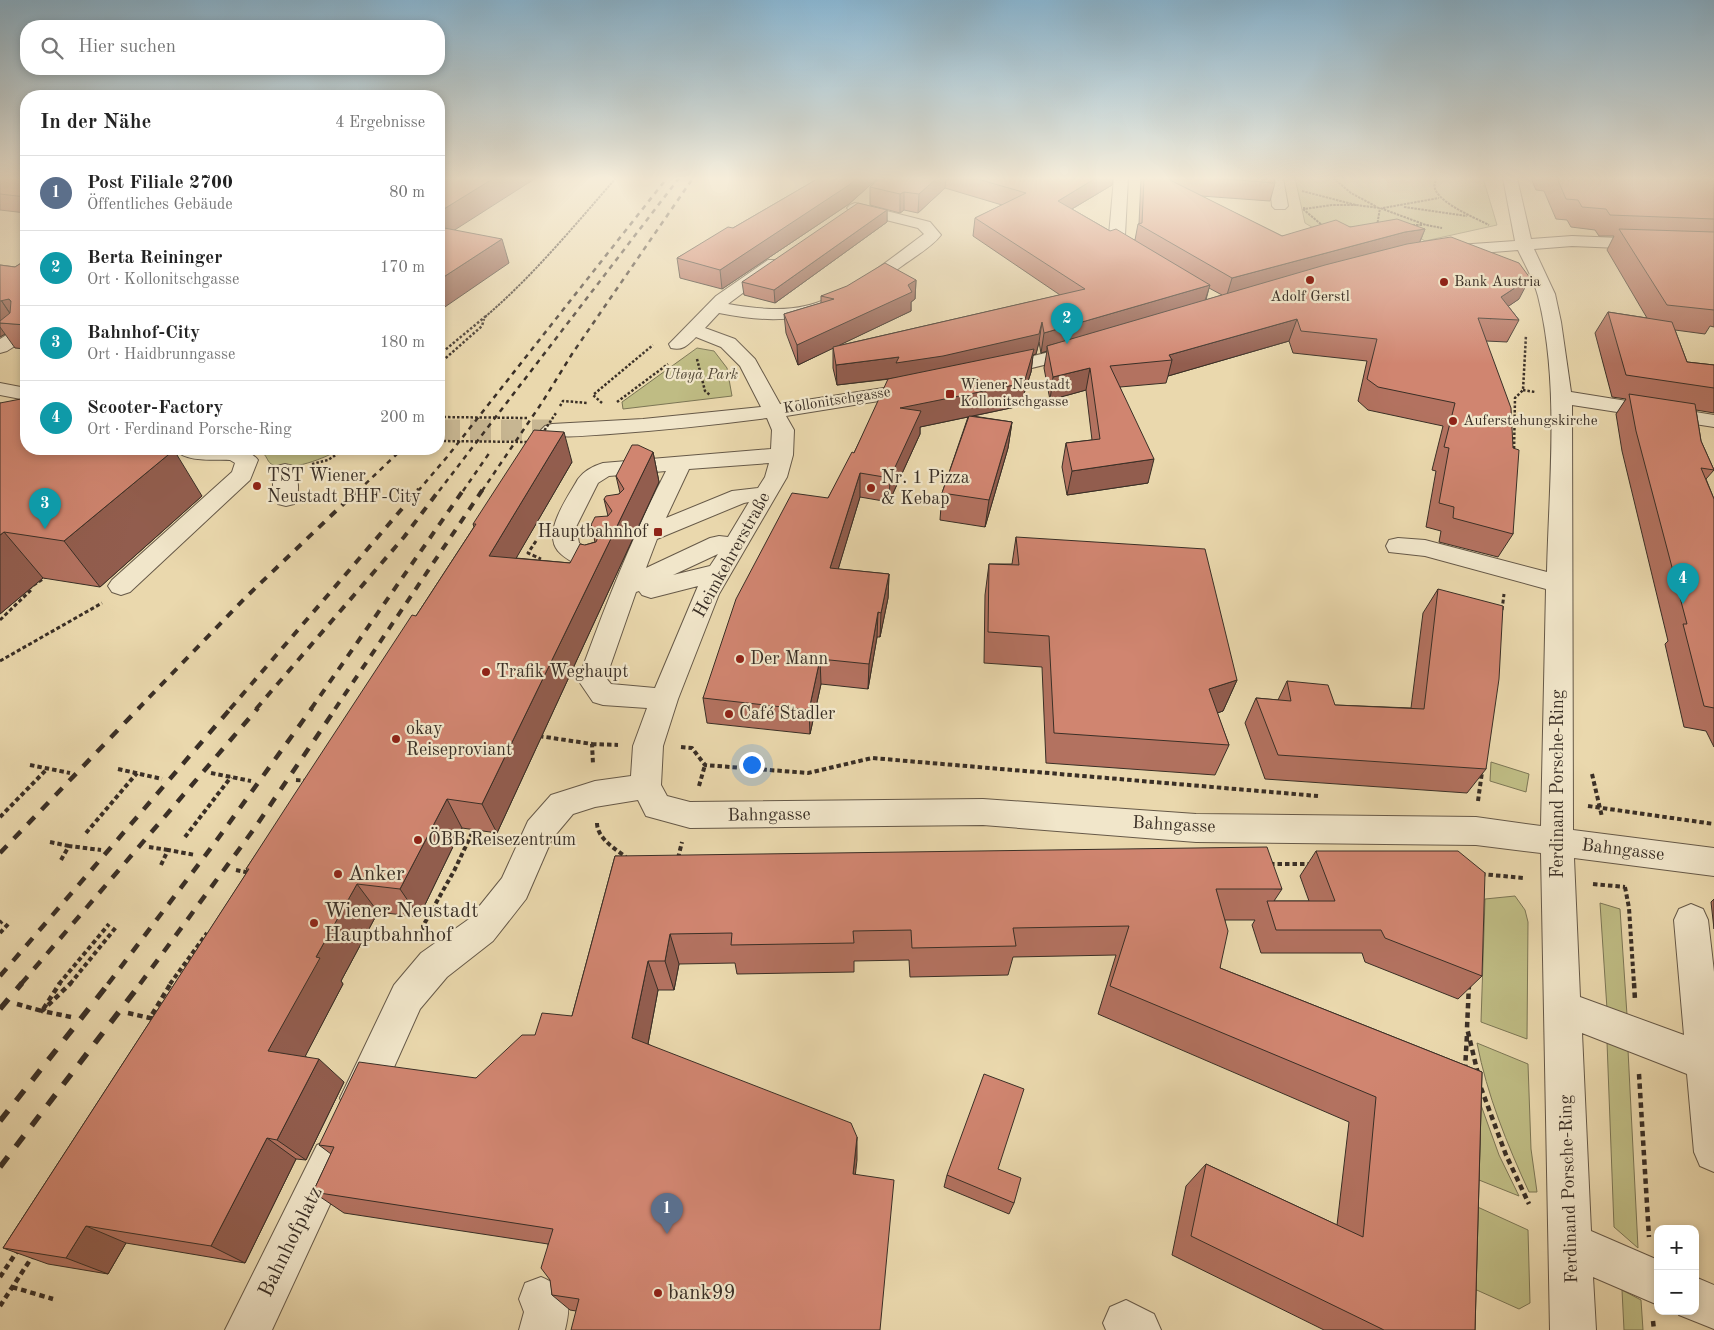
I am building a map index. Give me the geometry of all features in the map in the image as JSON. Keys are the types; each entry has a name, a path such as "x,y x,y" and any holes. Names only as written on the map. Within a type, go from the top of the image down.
{"street":[{"path":"715,307 756,313 810,311 833,302 858,287 926,240"},
{"path":"1119,240 1120,244 1149,263"},
{"name":"Ferdinand Porsche-Ring","path":"1523,240 1546,294 1552,322 1562,397 1556,804 1573,1330"},
{"path":"1425,254 1572,241 1714,247"},
{"path":"683,347 692,329 715,307 785,256"},
{"name":"Heimkehrerstraße","path":"646,786 648,746 664,699 706,594 771,486 782,455 783,430 748,363 728,343 692,329"},
{"path":"0,347 20,335"},
{"path":"981,375 1095,346"},
{"name":"Kollonitschgasse","path":"548,428 604,428 812,407 933,386"},
{"path":"0,389 20,393"},
{"path":"1562,397 1714,421"},
{"path":"121,586 242,475 247,460 236,455"},
{"path":"593,566 567,546 564,528 574,507 595,487 603,470 782,455"},
{"path":"664,699 602,694 592,680 620,588 638,547 681,463"},
{"path":"285,472 286,499"},
{"path":"656,513 746,476 771,486"},
{"path":"638,547 740,496 771,486"},
{"path":"574,507 593,527"},
{"path":"638,547 731,520 751,522"},
{"path":"620,588 719,544 735,546"},
{"path":"1398,546 1425,548 1560,584"},
{"path":"620,588 719,572"},
{"name":"Bahnhofplatz","path":"248,1330 407,997 434,965 481,930 514,888 539,832 562,804 595,794 646,786"},
{"name":"Bahngasse","path":"646,786 657,806 690,815 984,812 1196,828 1474,812 1558,842 1714,862"},
{"path":"1691,920 1714,1152"},
{"path":"1563,1008 1705,1062"},
{"path":"1570,1244 1654,1281"},
{"path":"1699,1301 1714,1307"}],"path":[{"path":"445,350 484,319 562,240"},
{"path":"445,359 482,326 484,319"},
{"path":"1514,457 1515,398 1523,390 1527,328"},
{"path":"603,404 593,395 660,339 696,353 705,391 716,401"},
{"path":"617,402 683,347"},
{"path":"562,404 563,401 584,402"},
{"path":"1502,610 1506,571"},
{"path":"0,620 47,576"},
{"path":"0,662 107,600 121,586"},
{"path":"24,591 32,588"},
{"path":"537,735 592,744 597,827 609,845 633,862"},
{"path":"705,765 808,773 872,758 1328,796"},
{"path":"30,765 70,773"},
{"path":"1474,812 1483,765"},
{"path":"0,817 48,769"},
{"path":"118,769 162,779"},
{"path":"86,832 137,773"},
{"path":"211,773 251,781"},
{"path":"185,837 230,777"},
{"path":"296,780 317,783"},
{"path":"1474,812 1488,802"},
{"path":"1556,804 1599,806 1714,824"},
{"path":"434,965 423,926 454,871 478,821"},
{"path":"50,842 100,850"},
{"path":"61,860 69,846"},
{"path":"149,847 195,855"},
{"path":"161,865 168,850"},
{"path":"1260,864 1318,864"},
{"path":"236,870 255,873"},
{"path":"1624,887 1630,908 1654,1281"},
{"path":"0,933 10,922"},
{"path":"42,1011 56,988 109,924"},
{"path":"42,1011 65,991 117,926"},
{"path":"150,1018 160,999 207,933"},
{"path":"1465,1077 1470,980"},
{"path":"17,1004 72,1017"},
{"path":"150,1018 163,1006"},
{"path":"128,1013 159,1020"},
{"path":"1467,1028 1479,1081 1506,1155 1530,1207"},
{"path":"0,1277 21,1246"},
{"path":"0,1306 38,1248"},
{"path":"12,1287 53,1299"},
{"path":"1654,1315 1654,1330"}],"green space":[{"name":"Utøya Park","path":"697,348 714,351 727,368 732,396 623,409 622,402"},
{"path":"265,455 328,455 317,460 289,467 280,467 270,463"},
{"path":"1491,762 1529,774 1526,792 1490,781"},
{"path":"1515,896 1525,910 1528,922 1527,1039 1481,1022 1485,899"},
{"path":"1600,903 1620,909 1627,1015 1607,1009"},
{"path":"1607,1042 1628,1050 1638,1248 1614,1227"},
{"path":"1477,1043 1528,1064 1531,1149 1537,1192 1529,1192 1506,1137 1486,1081"},
{"path":"1473,1083 1499,1155 1519,1196 1474,1178"},
{"path":"1471,1204 1528,1230 1530,1303 1519,1309 1470,1287"},
{"path":"1622,1290 1641,1300 1643,1330 1624,1330"}],"building":[{"path":"445,240 500,240 445,276"},
{"path":"707,240 765,240 720,270 677,258"},
{"path":"804,240 845,240 774,290 742,282"},
{"path":"1009,240 1135,240 1210,285 1044,333 1042,322 1039,334 943,356 896,363 899,357 836,365 833,347 1085,289"},
{"path":"1166,240 1375,240 1232,278"},
{"path":"1432,240 1459,240 1519,263 1530,278 1501,297 1519,320 1478,318 1511,408 1513,448 1519,450 1513,534 1453,518 1454,507 1439,503 1449,448 1444,447 1455,403 1378,387 1367,379 1377,339 1301,331 1297,319 1169,355 1172,360 1110,366 1154,459 1072,471 1066,443 1100,439 1090,368 1053,377 1047,346 1325,265 1407,244"},
{"path":"1626,240 1714,240 1714,310 1667,305"},
{"path":"885,263 916,280 908,285 912,292 797,345 784,314 834,299 821,296 847,286"},
{"path":"20,264 20,325 0,323 10,313 11,301 9,299 0,301 0,265 15,267"},
{"path":"1608,312 1672,322 1687,362 1714,365 1714,388 1626,375"},
{"path":"1034,349 1024,383 900,408 921,411 890,478 860,473 830,568 889,574 881,613 878,612 869,664 820,659 809,710 703,698 736,599 792,493 828,498 852,452 854,453 888,379"},
{"path":"1629,394 1695,404 1701,441 1714,470 1701,468 1714,499 1714,708 1704,706 1683,624 1687,624 1636,431"},
{"path":"20,399 20,455 168,455 64,541 4,532 0,535 0,403"},
{"path":"969,416 1012,422 989,500 942,493"},
{"path":"534,430 564,432 489,556 570,563 580,544 585,545 596,542 599,535 591,525 595,517 608,516 612,511 604,499 606,496 619,494 624,489 616,476 632,445 638,445 653,452 482,804 447,799 400,889 357,884 316,957 320,958 268,1051 319,1059 277,1140 267,1138 211,1246 86,1226 66,1258 3,1248 249,869 246,869 294,795 412,615 416,616"},
{"path":"1016,537 1205,549 1237,680 1209,689 1229,745 1054,733 1049,636 988,632 989,564 1019,565"},
{"path":"1438,589 1503,606 1499,679 1486,769 1278,755 1256,698 1291,701 1287,681 1328,685 1335,705 1424,709"},
{"path":"1267,847 1282,889 1216,889 1228,931 1220,968 1482,1072 1475,1330 1384,1330 1191,1236 1206,1164 1363,1237 1376,1097 1110,986 1129,926 1013,928 1016,946 912,948 911,930 853,931 854,943 731,945 732,933 670,934 665,961 648,961 632,1038 851,1123 857,1137 853,1174 894,1180 880,1330 571,1330 579,1299 552,1295 550,1280 541,1268 553,1229 313,1192 334,1147 319,1145 359,1062 476,1078 522,1035 535,1035 542,1013 572,1016 615,856"},
{"path":"1316,851 1458,851 1485,873 1482,976 1385,938 1381,930 1276,930 1267,901 1335,901"},
{"path":"984,1074 1024,1089 998,1169 1021,1178 1014,1203 947,1175"}],"tunnel":[{"path":"445,430 552,430"}],"railway":[{"path":"418,491 618,240"},
{"path":"439,491 631,240"},
{"path":"482,491 543,401 572,354 650,240"},
{"path":"463,491 490,452"},
{"path":"358,491 396,455"},
{"path":"138,709 246,597 359,489"},
{"path":"230,709 419,489"},
{"path":"256,709 404,537 440,489"},
{"path":"311,709 464,489"},
{"path":"335,709 483,489"},
{"path":"0,853 139,708"},
{"path":"0,976 231,708"},
{"path":"21,984 258,708"},
{"path":"108,984 214,844 312,708"},
{"path":"140,984 254,829 336,708"},
{"path":"0,1009 22,983"},
{"path":"0,1121 109,983"},
{"path":"0,1167 141,983"}],"place":[{"name":"Adolf Gerstl","path":"1310,280"},
{"name":"Bank Austria","path":"1444,282"},
{"name":"Berta Reininger","path":"1067,344"},
{"name":"Wiener Neustadt Kollonitschgasse","path":"950,394"},
{"name":"Auferstehungskirche","path":"1453,421"},
{"name":"TST Wiener Neustadt BHF-City","path":"257,486"},
{"name":"Nr. 1 Pizza & Kebap","path":"871,488"},
{"name":"Bahnhof-City","path":"45,529"},
{"name":"Hauptbahnhof","path":"658,532"},
{"name":"Scooter-Factory","path":"1683,604"},
{"name":"Der Mann","path":"740,659"},
{"name":"Trafik Weghaupt","path":"486,672"},
{"name":"Café Stadler","path":"729,714"},
{"name":"okay Reiseproviant","path":"396,739"},
{"name":"ÖBB Reisezentrum","path":"418,840"},
{"name":"Anker","path":"338,874"},
{"name":"Wiener Neustadt Hauptbahnhof","path":"314,923"},
{"name":"Post Filiale 2700","path":"667,1234"},
{"name":"bank99","path":"658,1293"}]}
